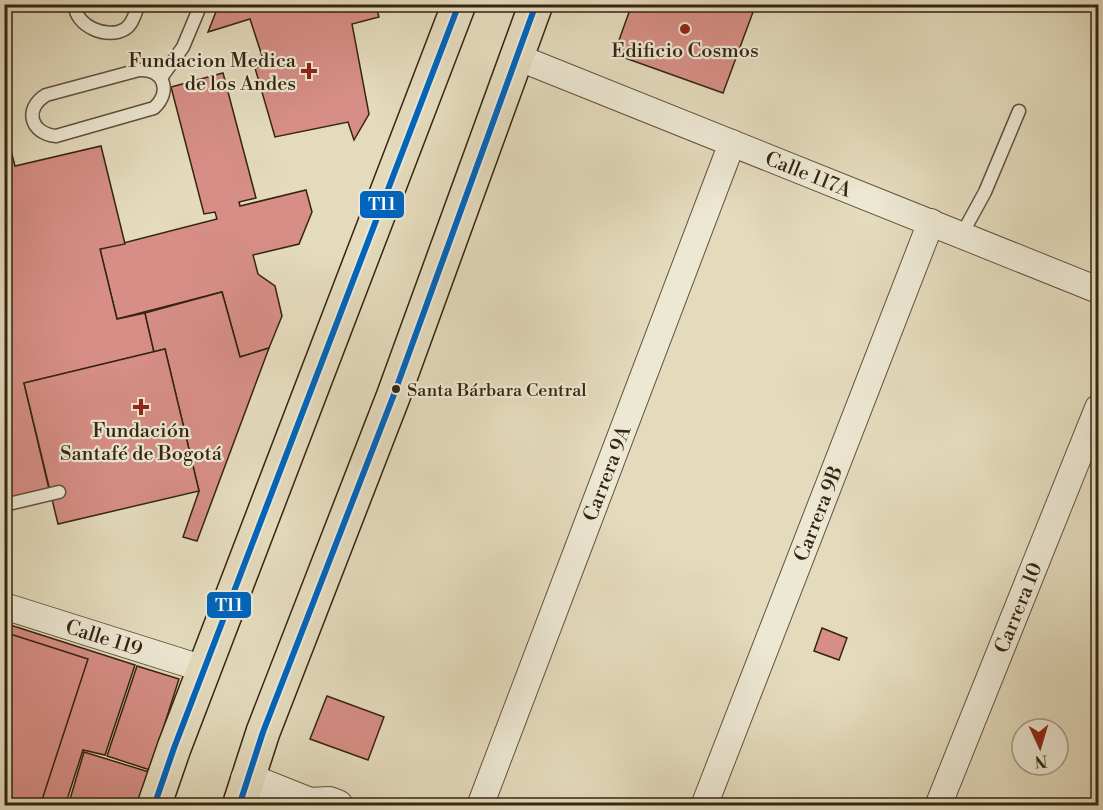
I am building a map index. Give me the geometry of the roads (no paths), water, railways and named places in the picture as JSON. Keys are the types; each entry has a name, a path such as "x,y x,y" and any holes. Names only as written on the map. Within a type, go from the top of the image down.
{"main road":[{"path":"154,806 204,669 459,4"},
{"path":"246,782 393,397 536,4"}],"street":[{"name":"Calle 117A","path":"517,57 1098,290"},
{"name":"Carrera 9A","path":"480,806 732,143"},
{"name":"Carrera 9B","path":"704,806 931,222"},
{"name":"Carrera 10","path":"938,806 1098,408"},
{"name":"Calle 119","path":"4,606 204,669"},
{"path":"246,782 310,804 333,804"}],"lane":[{"path":"75,4 76,16 80,21 113,33 131,24 139,4"},
{"path":"161,78 183,47 201,4"},
{"path":"139,70 148,70 161,78 164,95 154,108 148,110 56,136 40,131 32,119 35,104 46,95 139,70"},
{"path":"962,234 985,192 1019,111"},
{"path":"4,505 59,492"}],"place":[{"name":"Edificio Cosmos","path":"685,29"},
{"name":"Fundacion Medica de los Andes","path":"309,71"},
{"name":"Santa Bárbara Central","path":"396,389"},
{"name":"Fundación Santafé de Bogotá","path":"141,407"}]}
